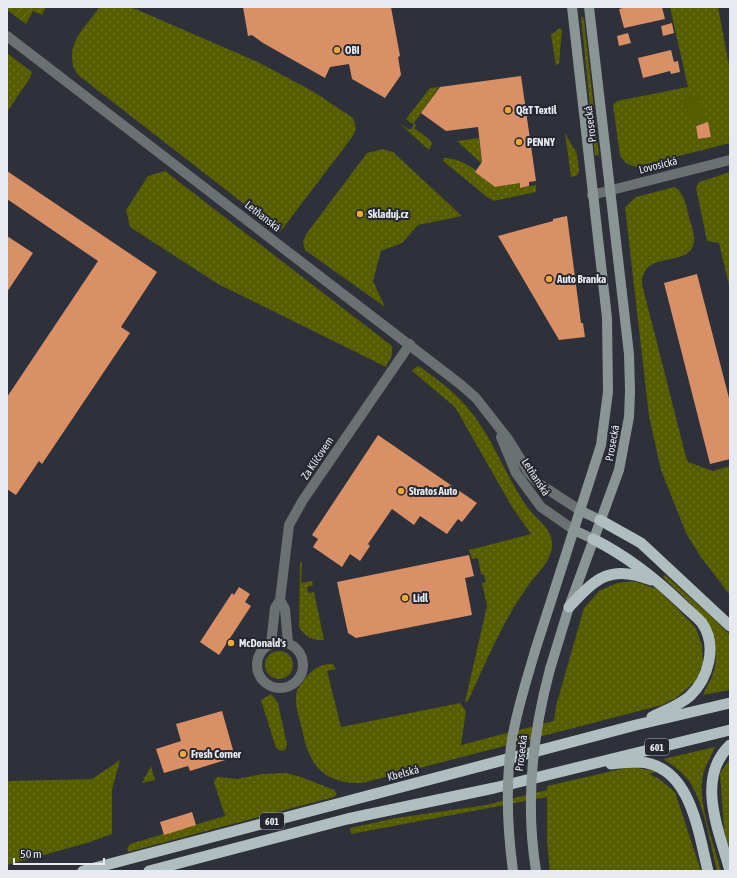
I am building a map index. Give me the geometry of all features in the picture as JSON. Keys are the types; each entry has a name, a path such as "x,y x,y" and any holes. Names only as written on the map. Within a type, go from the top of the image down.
{"highway":[{"path":"600,520 641,543 730,626"},
{"path":"593,539 618,552 662,584 702,623 708,644 710,655 704,677 688,697 636,725"},
{"path":"569,607 590,584 606,576 622,572 637,575 662,584"},
{"name":"Kbelská","path":"83,871 636,725 730,703"},
{"name":"601","path":"148,871 347,820 494,788 730,730"},
{"path":"730,745 716,764 711,785 712,801 730,871"},
{"path":"585,765 639,762 662,770 671,776 680,785 688,799 708,871"}],"main road":[{"name":"Prosecká","path":"513,871 508,811 509,770 513,736 520,703 535,651 601,445 608,392 607,318 572,7"},
{"name":"Prosecká","path":"536,871 530,839 530,776 542,700 569,607 619,470 628,417 630,391 628,354 589,7"},
{"path":"581,511 600,520"},
{"path":"574,530 593,539"}],"street":[{"name":"Letňanská","path":"7,36 410,344 476,398 538,483 581,511"},
{"name":"Lovosická","path":"592,195 730,160"},
{"name":"Za Klíčovem","path":"271,644 275,608 280,600 288,525 303,500 410,344"},
{"name":"Letňanská","path":"496,424 516,473 541,507 574,530"},
{"name":"Za Klíčovem","path":"280,600 285,609 288,643"},
{"path":"288,643 300,654 303,668 298,680 293,684 282,688 270,686 261,679 258,673 257,660 260,653 271,644 288,643"}],"shaded area":[{"path":"7,7 46,7 42,15 33,11 26,24 7,10"},
{"path":"100,7 131,7 258,62 314,92 353,118 356,128 353,136 280,232 78,75 73,65 73,47 82,30"},
{"path":"670,7 718,7 730,71 730,143 636,167 627,164 620,156 613,105 617,101 688,87","holes":["708,123 711,137 698,139 696,125"]},
{"path":"581,17 583,17 584,20 599,155 595,156"},
{"path":"560,28 562,30 559,64 556,65 551,35"},
{"path":"7,53 32,72 30,78 7,112"},
{"path":"439,87 414,123 416,125 414,128 430,140 432,144 429,150 399,123 410,130 414,125 406,119 430,88"},
{"path":"700,95 704,118 688,121 684,98"},
{"path":"565,133 577,154 579,172 576,176 571,177"},
{"path":"479,138 482,163 457,141"},
{"path":"383,149 393,152 462,216 418,225 402,243 381,251 373,281 385,307 305,250 303,241 307,233 367,153"},
{"path":"444,158 466,164 495,187 520,183 521,188 536,185 536,192 494,201 443,161"},
{"path":"165,171 392,346 392,355 386,367 218,284 130,227 126,210 148,176"},
{"path":"730,172 730,289 719,243 707,241 696,188 699,182"},
{"path":"675,187 685,200 694,242 690,250 684,255 657,262 649,266 644,273 642,284 688,462 713,471 730,466 730,595 700,556 686,533 661,470 649,416 625,207 636,197"},
{"path":"419,366 456,395 467,407 492,444 520,496 528,508 548,530 552,541 552,548 549,558 520,597 496,640 468,701 465,702 487,606 482,583 486,582 484,575 481,574 478,558 472,559 469,550 531,534 512,507 455,407 412,371"},
{"path":"300,562 302,562 301,583 312,581 313,585 307,587 308,593 314,592 324,640 310,638 299,627"},
{"path":"665,575 730,635 730,690 703,695 714,670 716,654 714,641 709,628 702,617 694,607 663,577"},
{"path":"634,581 657,589 696,628 702,646 703,663 696,681 676,698 662,705 362,783 336,780 326,775 312,760 304,738 297,708 296,695 299,687 309,674 319,666 328,664 333,664 336,669 327,671 341,727 460,703 466,711 461,745 554,721 556,706 584,608 599,591 617,583"},
{"path":"279,651 289,655 293,665 289,675 279,679 269,675 265,665 269,655"},
{"path":"271,694 278,703 287,745 285,750 281,751 276,748 261,700"},
{"path":"715,747 704,771 702,798 707,823 721,871 717,871 707,826 696,793 685,776 663,759"},
{"path":"730,759 730,851 724,830 720,773"},
{"path":"120,760 112,790 112,834 87,843 7,865 7,781 92,779"},
{"path":"151,766 155,780 142,783"},
{"path":"630,767 656,772 649,774 658,778 675,792 701,871 550,871 547,843 547,797 351,834 350,828 396,818 486,805 547,790 547,786"},
{"path":"286,773 301,777 334,790 337,794 334,797 128,852 127,848 130,844 225,816 214,783 215,779 218,777 237,779 262,774"}],"building":[{"name":"OBI","path":"243,7 391,7 400,56 398,57 401,75 385,98 352,79 349,64 330,67 325,78 263,43 252,35 248,36"},
{"path":"627,7 662,7 665,19 624,28 619,9"},
{"path":"672,23 674,33 663,36 661,26"},
{"path":"628,33 631,43 619,46 617,36"},
{"path":"671,50 674,62 678,61 680,72 671,74 670,71 643,78 638,58"},
{"path":"521,76 536,181 529,182 529,186 520,188 520,183 495,187 475,172 482,162 478,127 446,131 421,113 440,87"},
{"path":"708,122 711,137 698,139 696,126"},
{"path":"7,171 157,272 121,327 130,333 42,464 39,461 16,495 7,489 7,397 98,261 7,199"},
{"name":"Auto Branka","path":"567,216 581,323 583,323 585,337 559,340 498,236"},
{"path":"7,236 33,253 7,292"},
{"path":"697,274 730,402 730,459 710,464 664,283"},
{"name":"Stratos Auto","path":"378,435 477,503 462,522 458,519 447,534 420,516 414,525 392,509 368,544 370,546 360,561 350,554 342,567 313,547 318,539 312,535"},
{"name":"Lidl","path":"469,555 474,576 465,578 472,615 356,638 348,633 337,582"},
{"path":"239,587 250,594 245,602 251,606 219,655 200,642 232,593 234,595"},
{"path":"222,711 235,757 190,771 188,766 164,773 156,749 181,741 176,724"},
{"path":"192,812 196,825 164,835 160,822"}],"place":[{"name":"OBI","path":"337,50"},
{"name":"Q&T Textil","path":"508,110"},
{"name":"PENNY","path":"519,142"},
{"name":"Skladuj.cz","path":"360,214"},
{"name":"Auto Branka","path":"549,279"},
{"name":"Stratos Auto","path":"401,491"},
{"name":"Lidl","path":"405,598"},
{"name":"McDonald's","path":"231,643"},
{"name":"Fresh Corner","path":"183,754"}]}
